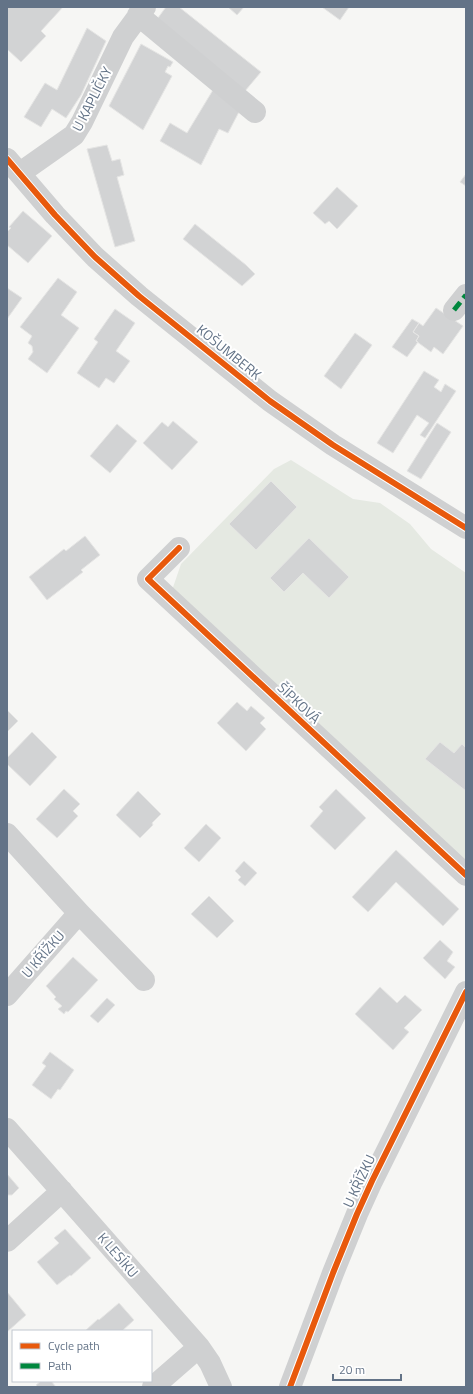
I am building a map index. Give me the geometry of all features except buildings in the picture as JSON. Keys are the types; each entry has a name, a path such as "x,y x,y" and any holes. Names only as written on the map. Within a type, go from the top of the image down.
{"street":[{"path":"142,11 255,112"},
{"name":"U KAPLIČKY","path":"13,166 74,135 82,122 123,37 142,11"},
{"name":"KOŠUMBERK","path":"13,166 55,215 95,257 139,296 265,396 333,445 466,528"},
{"name":"ŠÍPKOVÁ","path":"179,548 148,579 466,875"},
{"path":"7,834 79,913 144,980"},
{"name":"U KŘÍŽKU","path":"7,995 79,913"},
{"name":"U KŘÍŽKU","path":"290,1387 333,1273 375,1173 466,992"},
{"name":"K LESÍKU","path":"7,1129 199,1347 210,1363 221,1387"},
{"path":"7,1241 62,1191"},
{"path":"153,1387 199,1347"}],"shaded area":[{"path":"291,460 353,499 380,503 410,524 431,549 466,573 466,875 169,599 181,564 274,469"}],"marked path":[{"path":"454,310 466,295"}],"cycle path":[{"path":"7,159 55,215 95,257 139,296 270,401 333,445 466,528"},
{"path":"179,548 148,579 466,875"},
{"path":"290,1387 357,1214 466,992"}]}
